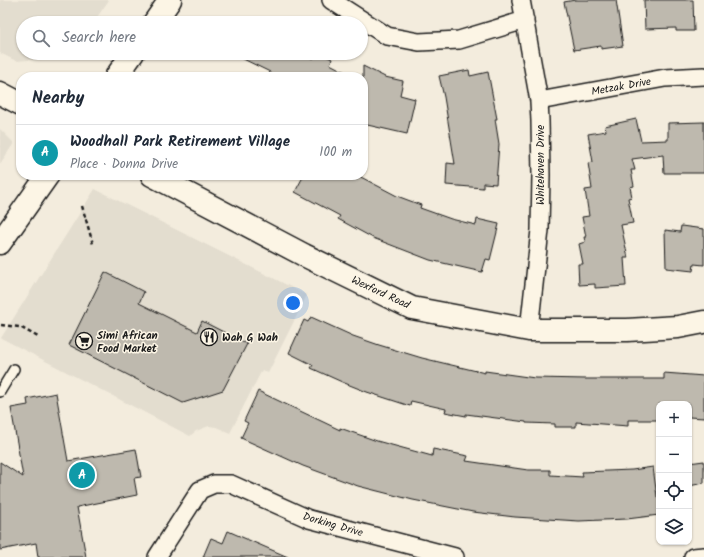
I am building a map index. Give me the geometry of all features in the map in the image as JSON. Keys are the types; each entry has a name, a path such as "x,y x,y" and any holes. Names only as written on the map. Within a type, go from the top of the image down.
{"street":[{"path":"159,16 170,0"},
{"path":"331,0 356,16"},
{"name":"Whitehaven Drive","path":"521,0 540,101 540,230 529,330"},
{"path":"368,24 387,36 419,42 460,40 525,20"},
{"path":"120,72 128,60"},
{"name":"Metzak Drive","path":"540,101 665,78 704,76"},
{"path":"0,93 16,101"},
{"path":"0,243 44,180"},
{"name":"Wexford Road","path":"162,180 304,255 412,308 529,330 627,330 678,326 704,322"},
{"name":"Dorking Drive","path":"157,557 200,490 214,484 231,484 309,519 407,551 456,557"},
{"path":"693,557 704,556"}],"lane":[{"path":"0,392 14,369"}],"path":[{"path":"82,206 93,244"},
{"path":"1,325 20,327 38,337"}],"shaded area":[{"path":"0,0 109,0 98,16 16,16 16,60 29,60 16,61 0,53"},
{"path":"0,129 14,143 0,164"},
{"path":"95,189 307,295 268,373 262,370 230,433 216,427 209,426 196,431 190,436 1,338"}],"building":[{"path":"575,0 616,0 623,46 601,49 601,46 574,50 564,2"},
{"path":"644,0 693,0 694,31 676,31 676,28 645,29"},
{"path":"245,60 332,60 330,64 345,72 270,72"},
{"path":"363,66 385,77 403,81 400,95 415,99 407,134 368,125 368,72 363,72"},
{"path":"469,70 470,76 488,72 497,119 495,119 499,144 496,184 483,183 483,188 446,185 447,163 455,164 439,76"},
{"path":"636,119 641,141 668,140 668,123 704,122 704,173 664,173 663,155 632,159 635,170 631,170 634,186 630,187 632,197 628,198 633,223 621,225 628,258 624,258 626,286 595,288 595,284 579,285 578,264 583,264 579,244 585,242 584,237 586,237 582,217 589,216 585,190 592,189 588,163 593,162 588,134 606,131 605,126"},
{"path":"301,180 367,180 397,196 421,205 420,208 451,219 476,225 477,219 499,224 490,260 486,259 482,272 430,260 373,238 338,219 340,216 295,192"},
{"path":"681,226 704,229 704,265 694,264 693,271 666,268 665,230 680,232"},
{"path":"105,272 144,292 139,303 197,332 202,321 247,344 223,390 183,403 69,345"},
{"path":"311,317 353,336 379,345 422,358 485,373 485,371 535,378 586,379 664,379 664,373 704,376 704,418 692,417 692,401 656,401 656,420 628,420 628,426 576,422 576,427 555,427 555,424 526,423 466,414 466,416 445,412 446,409 411,401 410,406 342,382 311,368 313,365 289,353 304,320 308,322"},
{"path":"258,391 340,430 340,428 377,441 432,456 433,449 468,456 466,461 528,470 550,470 550,475 583,477 582,472 632,470 653,467 656,490 656,515 627,519 579,521 515,517 473,512 413,500 358,486 303,466 241,438 248,423 244,421"},
{"path":"56,393 68,461 136,449 141,477 134,478 137,495 77,507 86,557 38,557 36,543 0,550 0,462 23,477 11,408 28,405 27,399"},
{"path":"704,461 704,483 692,485 692,463"},
{"path":"228,531 288,557 203,557 211,538 223,543"}],"place":[{"name":"Wah G Wah","path":"209,337"},
{"name":"Simi African Food Market","path":"84,341"},
{"name":"Woodhall Park Retirement Village","path":"82,475"}]}
